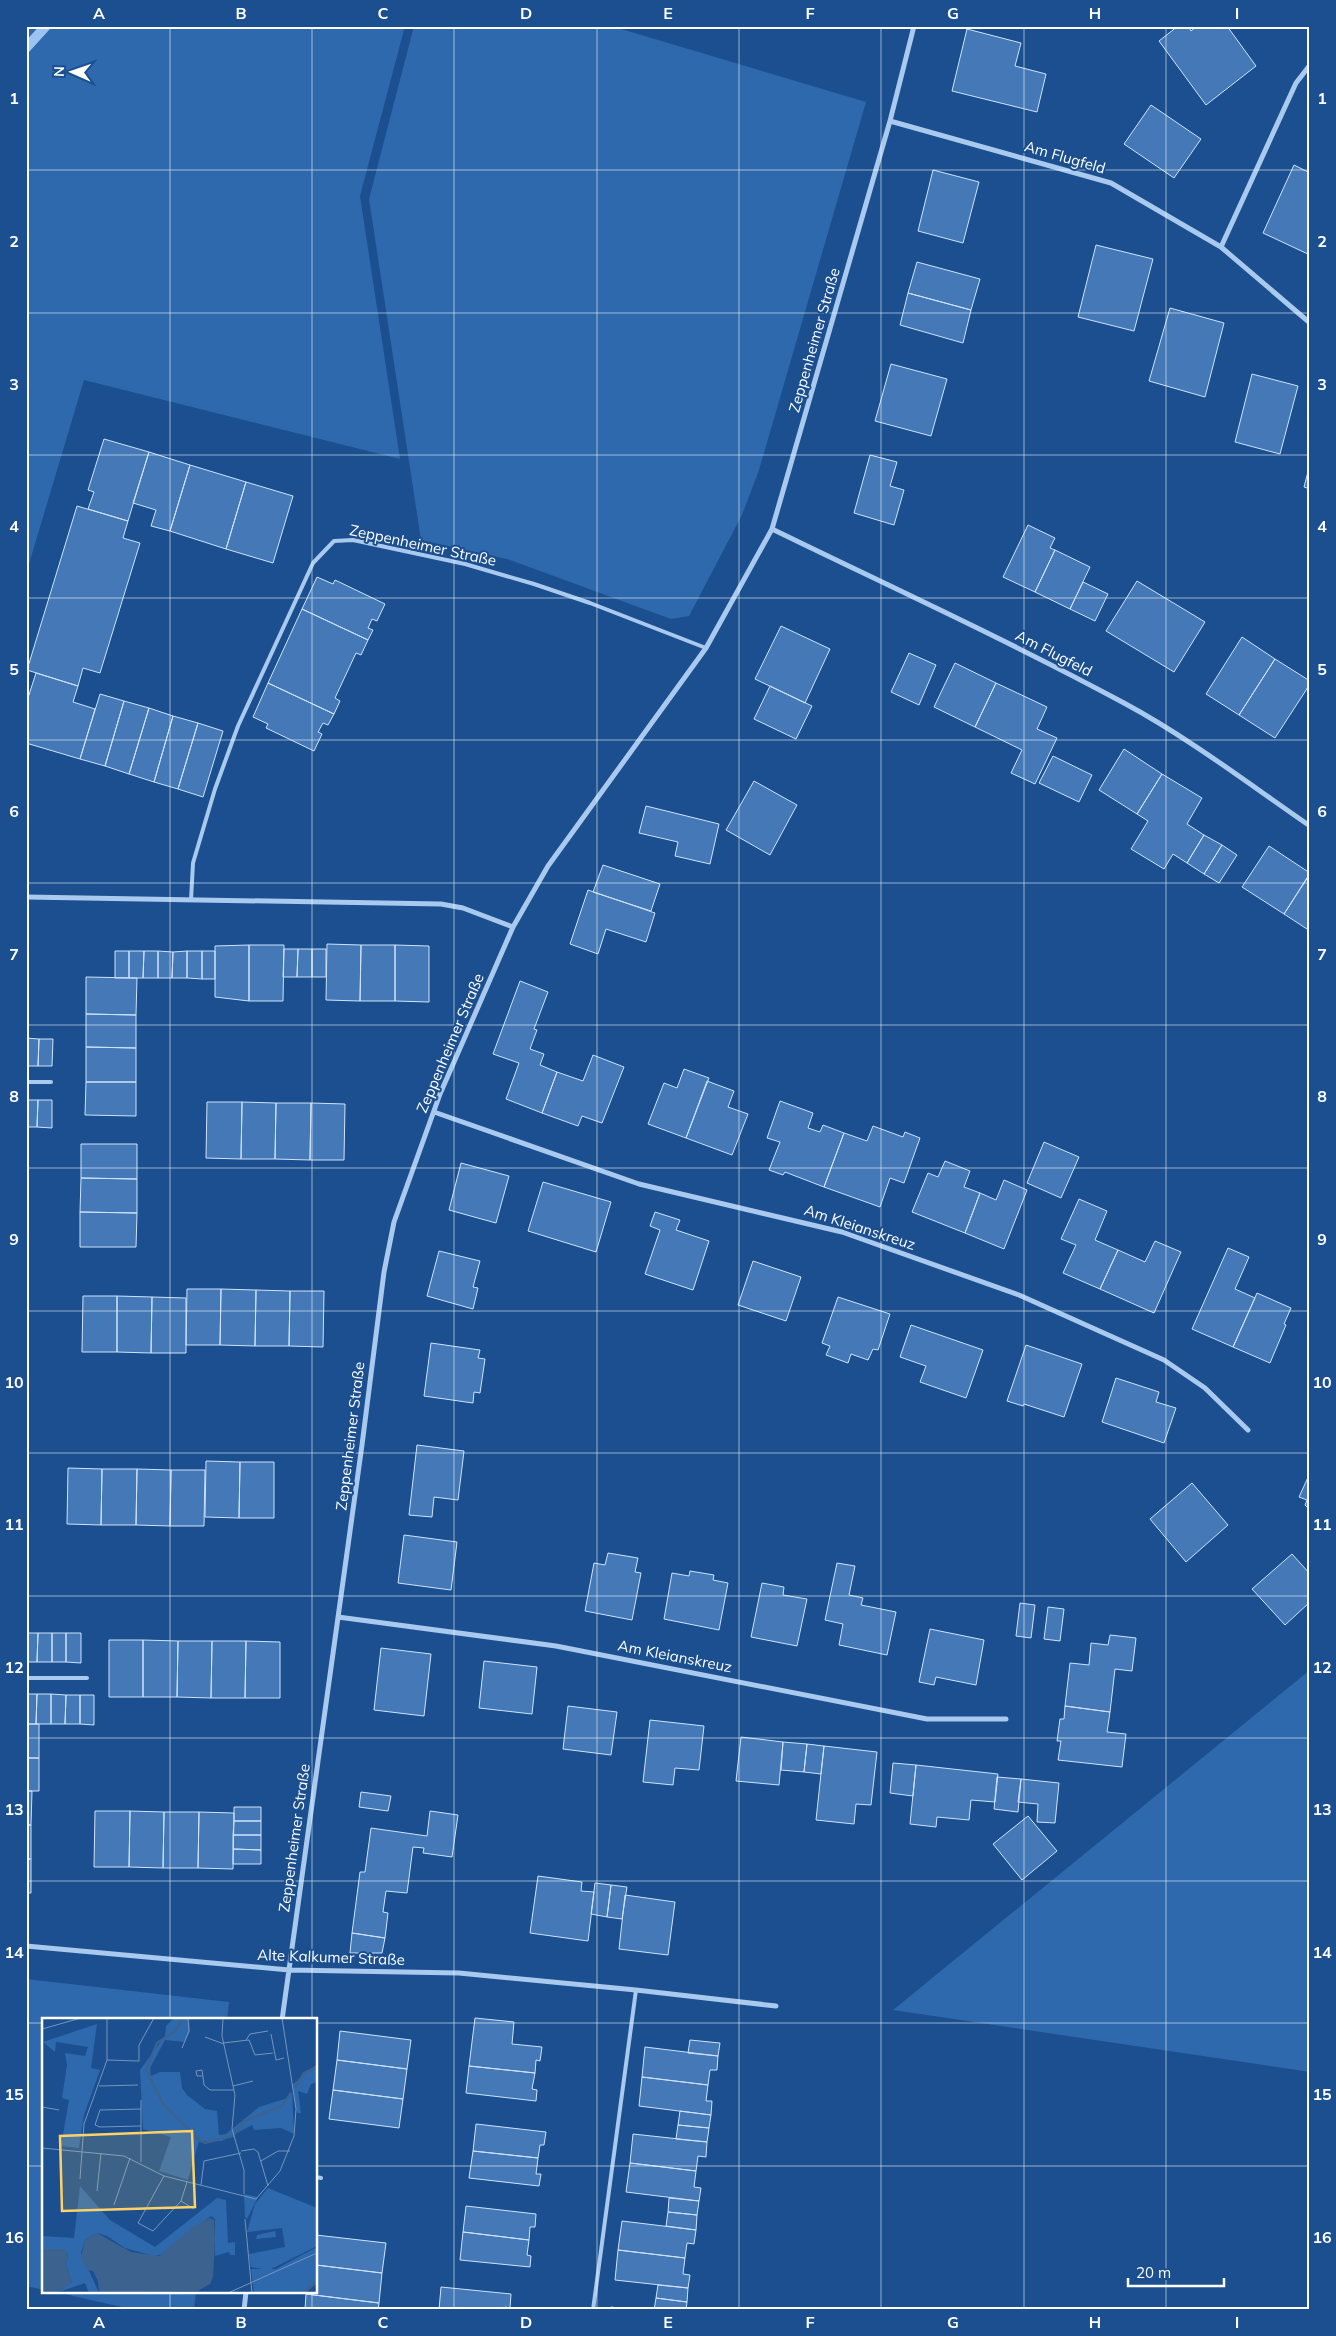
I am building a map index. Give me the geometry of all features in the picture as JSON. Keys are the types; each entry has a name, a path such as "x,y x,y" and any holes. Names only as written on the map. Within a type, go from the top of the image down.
{"street":[{"name":"Zeppenheimer Straße","path":"282,2018 384,1272 394,1222 434,1112 513,927 548,866 706,648 772,529 890,120 914,26"},
{"path":"1220,247 1296,83 1310,65"},
{"name":"Am Flugfeld","path":"890,120 1111,183 1220,247 1310,323"},
{"name":"Am Flugfeld","path":"772,529 1124,703 1154,721 1310,826"},
{"path":"26,897 441,904 463,908 513,927"},
{"name":"Am Kleianskreuz","path":"434,1112 627,1180 842,1232 1020,1295 1164,1360 1206,1388 1248,1430"},
{"name":"Am Kleianskreuz","path":"338,1617 556,1646 927,1718 1006,1719"},
{"name":"Alte Kalkumer Straße","path":"26,1946 289,1970 459,1973 776,2006"},
{"path":"244,2310 246,2294"}],"lane":[{"name":"Zeppenheimer Straße","path":"191,900 193,864 215,789 238,726 313,563 334,540 352,540 465,564 590,602 706,648"},
{"path":"26,1082 50,1082"},
{"path":"26,1678 87,1678"},
{"path":"592,2310 636,1990"}],"shaded area":[{"path":"26,26 405,26 360,196 400,459 84,380 26,574"},
{"path":"414,26 611,26 866,102 759,470 742,515 689,616 671,619 507,559 421,540 369,199"},
{"path":"1310,1670 1310,2072 893,2010"},
{"path":"26,1979 229,2002 227,2018 42,2018 42,2290 26,2286"},
{"path":"65,2294 196,2294 194,2310 135,2310"}],"building":[{"path":"1178,26 1188,26 1191,31 1197,26 1227,26 1256,66 1206,105 1159,41"},
{"path":"967,29 1021,43 1015,66 1046,74 1037,112 952,91"},
{"path":"1151,105 1201,139 1174,178 1124,144"},
{"path":"1294,165 1310,173 1310,255 1263,233"},
{"path":"933,170 979,182 963,243 918,231"},
{"path":"1096,245 1153,259 1134,331 1078,317"},
{"path":"917,262 980,279 971,310 908,293"},
{"path":"908,293 971,310 963,343 900,325"},
{"path":"1170,308 1224,323 1205,397 1149,381"},
{"path":"891,364 947,379 931,436 875,421"},
{"path":"1252,374 1298,386 1280,454 1235,442"},
{"path":"104,439 149,452 128,521 88,509 94,492 88,490"},
{"path":"149,452 190,465 170,531 151,526 156,510 133,503"},
{"path":"870,455 897,462 890,486 904,490 894,525 854,513"},
{"path":"1310,464 1310,489 1304,487"},
{"path":"190,465 246,482 226,549 170,531"},
{"path":"246,482 293,496 273,563 226,549"},
{"path":"77,506 128,521 123,538 140,543 100,673 83,668 78,686 27,670"},
{"path":"1028,525 1055,538 1050,548 1055,550 1035,592 1003,577"},
{"path":"1055,550 1090,567 1070,609 1035,592"},
{"path":"317,577 333,584 335,580 385,604 377,621 372,619 368,628 373,630 368,640 302,609"},
{"path":"1137,581 1205,622 1174,672 1106,631"},
{"path":"1083,582 1108,594 1095,621 1070,609"},
{"path":"302,609 368,640 361,655 356,653 335,698 340,701 334,714 268,683"},
{"path":"781,626 830,649 805,703 755,679"},
{"path":"1242,637 1275,659 1239,715 1206,694"},
{"path":"909,653 936,665 919,705 891,692"},
{"path":"1275,659 1310,681 1310,684 1275,738 1239,715"},
{"path":"955,663 996,683 975,727 934,707"},
{"path":"36,673 78,686 73,702 95,709 80,759 26,743 26,704"},
{"path":"268,683 334,714 328,725 323,723 318,732 322,734 314,751 266,728 268,724 253,717"},
{"path":"996,683 1047,707 1037,729 1057,738 1035,784 1011,773 1022,750 975,727"},
{"path":"770,686 812,706 796,739 754,719"},
{"path":"100,694 124,701 105,766 80,759"},
{"path":"124,701 149,708 129,774 105,766"},
{"path":"149,708 173,716 154,782 129,774"},
{"path":"173,716 198,723 178,789 154,782"},
{"path":"198,723 223,731 203,797 178,789"},
{"path":"1124,749 1162,774 1137,814 1099,790"},
{"path":"1053,756 1092,775 1079,802 1039,783"},
{"path":"1162,774 1202,798 1187,824 1204,835 1187,863 1173,854 1164,869 1131,849 1148,821 1137,814"},
{"path":"754,781 797,805 770,855 726,830"},
{"path":"646,806 719,824 710,864 675,856 678,842 639,833"},
{"path":"1204,835 1222,845 1204,874 1187,863"},
{"path":"1222,845 1237,855 1219,883 1204,874"},
{"path":"1269,846 1310,873 1284,914 1242,887"},
{"path":"603,865 660,884 651,911 593,892"},
{"path":"1310,874 1310,931 1284,914"},
{"path":"588,890 655,913 646,942 606,929 598,954 570,944"},
{"path":"327,944 361,945 360,1001 326,1000"},
{"path":"249,945 284,945 283,1001 249,1001"},
{"path":"249,945 249,1001 215,997 215,946"},
{"path":"361,945 395,945 395,1001 360,1001"},
{"path":"395,945 429,946 429,1002 395,1001"},
{"path":"284,949 298,949 297,977 283,977"},
{"path":"298,949 312,949 312,977 297,977"},
{"path":"312,949 326,949 326,977 312,977"},
{"path":"115,951 129,951 129,978 115,978"},
{"path":"129,951 144,951 143,978 129,978"},
{"path":"144,951 158,951 158,978 143,978"},
{"path":"158,951 173,952 172,978 158,978"},
{"path":"187,951 187,978 172,978 173,952"},
{"path":"187,951 202,951 202,979 187,978"},
{"path":"202,951 215,951 215,979 202,979"},
{"path":"86,977 137,978 136,1015 86,1014"},
{"path":"520,981 548,992 534,1029 537,1030 530,1049 544,1054 540,1065 557,1072 542,1113 506,1099 519,1063 493,1054"},
{"path":"86,1014 136,1015 136,1048 86,1047"},
{"path":"26,1038 39,1039 38,1066 26,1066"},
{"path":"39,1039 53,1039 52,1066 38,1066"},
{"path":"86,1047 136,1048 136,1082 86,1082"},
{"path":"593,1055 624,1067 602,1123 582,1116 578,1126 542,1113 557,1072 583,1081"},
{"path":"684,1069 709,1078 686,1138 648,1124 664,1083 677,1088"},
{"path":"707,1081 734,1091 728,1107 748,1114 732,1155 686,1138"},
{"path":"86,1082 136,1082 136,1116 85,1115"},
{"path":"26,1100 38,1100 37,1127 26,1127"},
{"path":"38,1100 52,1100 52,1128 37,1127"},
{"path":"780,1101 813,1113 808,1128 820,1132 823,1125 844,1133 824,1187 785,1172 783,1175 769,1170 780,1142 767,1138"},
{"path":"207,1102 242,1102 241,1159 206,1158"},
{"path":"242,1102 276,1103 275,1159 241,1159"},
{"path":"276,1103 311,1103 310,1160 275,1159"},
{"path":"311,1103 345,1104 344,1160 310,1160"},
{"path":"873,1126 903,1137 905,1132 920,1138 904,1183 890,1178 880,1207 824,1187 844,1133 867,1141"},
{"path":"1044,1142 1079,1157 1061,1198 1027,1183"},
{"path":"81,1144 137,1144 137,1179 81,1178"},
{"path":"945,1161 970,1171 964,1187 980,1193 965,1233 912,1212 928,1173 938,1177"},
{"path":"461,1163 509,1176 496,1223 449,1210"},
{"path":"81,1178 137,1179 137,1213 80,1212"},
{"path":"1004,1180 1027,1190 1004,1249 965,1233 980,1193 996,1200"},
{"path":"543,1182 611,1202 596,1252 528,1231"},
{"path":"1079,1199 1107,1211 1095,1240 1118,1250 1100,1289 1063,1273 1076,1245 1061,1239"},
{"path":"80,1212 137,1213 136,1247 80,1247"},
{"path":"655,1212 680,1220 676,1230 709,1241 693,1290 645,1274 660,1230 650,1226"},
{"path":"1155,1241 1181,1252 1154,1313 1100,1289 1118,1250 1145,1262"},
{"path":"1228,1248 1249,1257 1235,1289 1255,1298 1233,1347 1192,1329"},
{"path":"439,1251 480,1261 473,1287 478,1288 473,1309 427,1296"},
{"path":"753,1261 801,1277 786,1321 738,1305"},
{"path":"187,1289 221,1289 220,1345 186,1345"},
{"path":"221,1289 256,1290 255,1346 220,1345"},
{"path":"256,1290 290,1291 289,1346 255,1346"},
{"path":"290,1291 324,1291 323,1347 289,1346"},
{"path":"1257,1293 1291,1308 1270,1363 1233,1347"},
{"path":"83,1296 117,1296 117,1352 82,1352"},
{"path":"117,1296 152,1297 151,1353 117,1352"},
{"path":"152,1297 186,1298 186,1353 151,1353"},
{"path":"838,1297 890,1314 878,1350 873,1349 868,1360 851,1354 848,1363 826,1355 830,1346 822,1343"},
{"path":"911,1325 983,1350 966,1398 920,1382 926,1366 900,1357"},
{"path":"431,1343 480,1350 478,1358 485,1359 480,1393 474,1392 473,1403 424,1396"},
{"path":"1026,1345 1082,1364 1064,1417 1024,1404 1023,1406 1007,1401"},
{"path":"1116,1378 1159,1392 1156,1402 1176,1408 1164,1443 1102,1422"},
{"path":"417,1445 464,1451 458,1500 434,1497 432,1517 409,1515"},
{"path":"206,1461 240,1462 239,1518 205,1517"},
{"path":"240,1462 274,1462 274,1518 239,1518"},
{"path":"68,1468 102,1469 101,1525 67,1524"},
{"path":"102,1469 137,1469 136,1525 101,1525"},
{"path":"137,1469 171,1470 170,1526 136,1525"},
{"path":"171,1470 205,1470 204,1526 170,1526"},
{"path":"1310,1473 1310,1510 1305,1505 1307,1500 1299,1497"},
{"path":"1192,1483 1228,1525 1186,1562 1150,1519"},
{"path":"404,1535 457,1542 451,1590 398,1583"},
{"path":"608,1553 638,1558 635,1572 641,1573 632,1620 585,1611 594,1563 605,1565"},
{"path":"1292,1554 1310,1574 1310,1602 1285,1625 1252,1589"},
{"path":"837,1563 855,1566 849,1595 863,1598 861,1605 896,1612 887,1655 839,1645 843,1624 825,1620"},
{"path":"690,1571 714,1575 713,1580 728,1583 719,1630 664,1619 672,1573 689,1576"},
{"path":"762,1583 784,1587 783,1595 807,1599 797,1646 751,1637"},
{"path":"1020,1603 1035,1605 1031,1638 1016,1636"},
{"path":"1048,1607 1064,1609 1060,1641 1044,1639"},
{"path":"930,1629 984,1640 976,1685 936,1677 934,1685 919,1682"},
{"path":"26,1633 38,1633 37,1662 26,1662"},
{"path":"38,1633 52,1633 52,1662 37,1662"},
{"path":"52,1633 66,1633 66,1662 52,1662"},
{"path":"66,1633 81,1633 81,1663 66,1662"},
{"path":"1110,1635 1136,1638 1132,1671 1115,1669 1110,1712 1065,1706 1070,1663 1089,1665 1091,1643 1108,1645"},
{"path":"109,1640 143,1640 143,1697 109,1697"},
{"path":"143,1640 178,1641 177,1697 143,1697"},
{"path":"178,1641 212,1641 211,1698 177,1697"},
{"path":"212,1641 246,1641 245,1698 211,1698"},
{"path":"246,1641 280,1642 280,1698 245,1698"},
{"path":"381,1648 431,1654 424,1716 374,1710"},
{"path":"484,1661 537,1667 532,1714 479,1708"},
{"path":"26,1694 37,1694 36,1724 26,1724"},
{"path":"37,1694 51,1694 51,1724 36,1724"},
{"path":"51,1694 66,1695 65,1724 51,1724"},
{"path":"66,1695 80,1695 80,1724 65,1724"},
{"path":"80,1695 94,1695 94,1725 80,1724"},
{"path":"568,1706 617,1712 611,1755 563,1749"},
{"path":"1065,1706 1110,1712 1107,1732 1126,1734 1122,1767 1058,1760 1061,1741 1057,1741 1060,1719 1064,1719"},
{"path":"650,1720 704,1726 699,1770 675,1768 673,1785 643,1782"},
{"path":"26,1724 39,1724 39,1758 26,1758"},
{"path":"741,1737 783,1742 779,1785 736,1781"},
{"path":"783,1742 807,1744 804,1772 781,1770"},
{"path":"807,1744 824,1746 821,1774 804,1772"},
{"path":"824,1746 877,1752 871,1805 856,1804 854,1824 816,1820"},
{"path":"26,1758 39,1758 39,1791 26,1791"},
{"path":"893,1763 916,1765 913,1796 890,1793"},
{"path":"916,1765 998,1774 995,1802 971,1800 969,1820 937,1817 936,1827 910,1824"},
{"path":"997,1777 1021,1779 1018,1812 994,1809"},
{"path":"1021,1779 1059,1783 1055,1823 1037,1822 1038,1804 1018,1802"},
{"path":"26,1791 32,1791 31,1825 26,1825"},
{"path":"361,1792 391,1796 388,1811 359,1807"},
{"path":"234,1807 261,1807 261,1821 234,1821"},
{"path":"95,1811 130,1811 129,1867 94,1867"},
{"path":"130,1811 164,1812 163,1868 129,1867"},
{"path":"430,1811 458,1815 452,1857 423,1853 424,1848 413,1847 407,1893 386,1891 383,1912 388,1913 385,1938 352,1933 360,1872 365,1872 371,1828 427,1836"},
{"path":"164,1812 199,1812 198,1868 163,1868"},
{"path":"199,1812 234,1813 233,1869 198,1868"},
{"path":"1028,1816 1057,1851 1022,1880 993,1844"},
{"path":"234,1821 261,1821 261,1835 233,1835"},
{"path":"26,1825 31,1825 31,1859 26,1859"},
{"path":"233,1835 261,1835 261,1850 233,1849"},
{"path":"233,1849 261,1850 261,1864 233,1864"},
{"path":"26,1859 31,1859 31,1893 26,1893"},
{"path":"538,1876 582,1882 581,1891 594,1892 588,1941 530,1933"},
{"path":"595,1883 611,1885 607,1917 591,1914"},
{"path":"611,1885 627,1887 622,1919 607,1917"},
{"path":"625,1895 675,1902 668,1955 619,1949"},
{"path":"352,1933 385,1938 382,1953 350,1953"},
{"path":"475,2018 514,2022 512,2044 542,2047 540,2061 536,2060 535,2073 469,2066"},
{"path":"340,2031 411,2040 407,2069 337,2060"},
{"path":"690,2040 720,2043 718,2056 688,2053"},
{"path":"645,2047 718,2056 717,2070 710,2070 708,2085 642,2077"},
{"path":"337,2060 407,2069 403,2099 333,2090"},
{"path":"469,2066 535,2073 532,2089 537,2090 536,2101 466,2093"},
{"path":"642,2077 708,2085 706,2101 712,2101 711,2115 639,2106"},
{"path":"333,2090 403,2099 399,2128 329,2119"},
{"path":"680,2111 711,2115 709,2128 678,2125"},
{"path":"476,2124 546,2132 544,2145 540,2145 538,2158 473,2151"},
{"path":"678,2125 709,2128 707,2142 676,2139"},
{"path":"633,2134 707,2142 706,2157 698,2156 696,2171 630,2163"},
{"path":"473,2151 538,2158 536,2174 541,2174 539,2186 469,2178"},
{"path":"630,2163 696,2171 694,2187 701,2188 699,2201 626,2192"},
{"path":"669,2198 699,2201 697,2215 668,2212"},
{"path":"466,2206 536,2214 535,2227 530,2227 529,2240 463,2232"},
{"path":"668,2212 697,2215 696,2230 666,2226"},
{"path":"622,2221 696,2230 694,2244 687,2243 685,2258 618,2250"},
{"path":"463,2232 529,2240 527,2255 531,2256 530,2267 460,2260"},
{"path":"318,2235 386,2243 382,2273 318,2265"},
{"path":"618,2250 685,2258 683,2274 690,2275 688,2288 615,2280"},
{"path":"318,2265 382,2273 379,2303 306,2294 318,2294"},
{"path":"658,2285 688,2288 687,2302 656,2298"},
{"path":"441,2287 511,2294 510,2308 505,2307 505,2310 439,2310"},
{"path":"306,2294 379,2303 378,2310 305,2310"},
{"path":"656,2298 687,2302 686,2310 654,2310"},
{"path":"611,2307 633,2310 611,2310"}],"waterway":[{"path":"26,48 46,26"}]}
